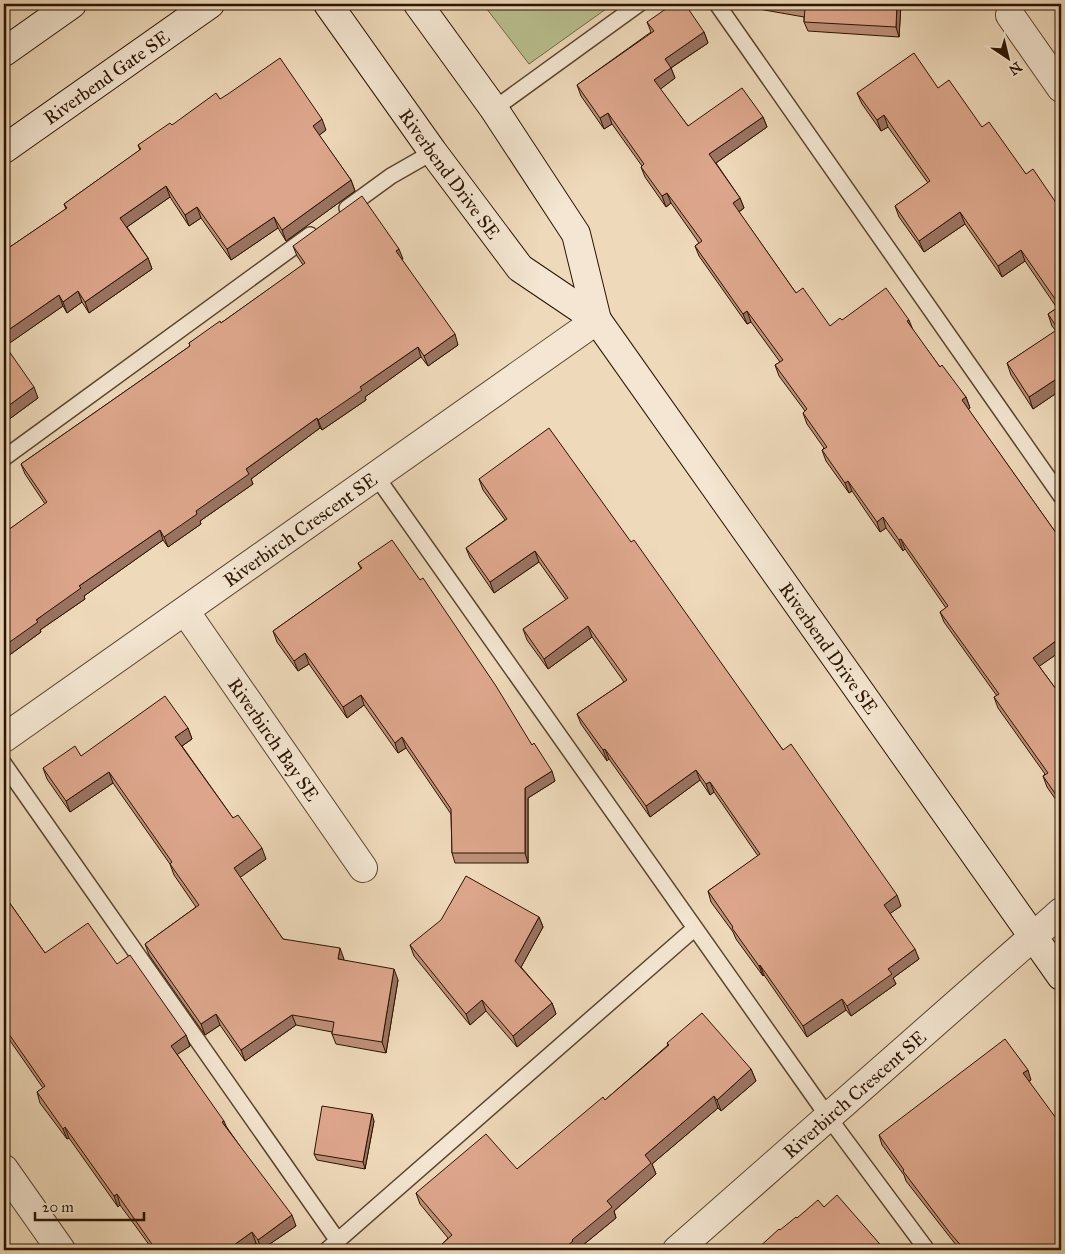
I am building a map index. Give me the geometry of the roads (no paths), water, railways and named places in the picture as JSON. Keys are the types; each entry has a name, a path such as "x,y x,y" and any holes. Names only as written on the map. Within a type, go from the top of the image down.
{"street":[{"path":"4,52 72,4"},
{"name":"Riverbend Gate SE","path":"4,150 210,4"},
{"name":"Riverbend Drive SE","path":"328,4 433,152 520,268 597,320 1061,976"},
{"name":"Riverbend Drive SE","path":"418,4 494,109 576,234 597,320"},
{"path":"1010,15 1061,88"},
{"name":"Riverbirch Crescent SE","path":"4,738 597,320"},
{"name":"Riverbirch Bay SE","path":"185,611 363,868"},
{"name":"Riverbirch Crescent SE","path":"677,1250 1061,912"},
{"path":"4,1169 61,1250"}],"lane":[{"path":"494,109 639,4"},
{"path":"717,4 1061,496"},
{"path":"334,217 391,176 433,152"},
{"path":"4,458 318,228"},
{"path":"376,476 829,1118 927,1250"},
{"path":"4,764 333,1246 695,928"}]}
